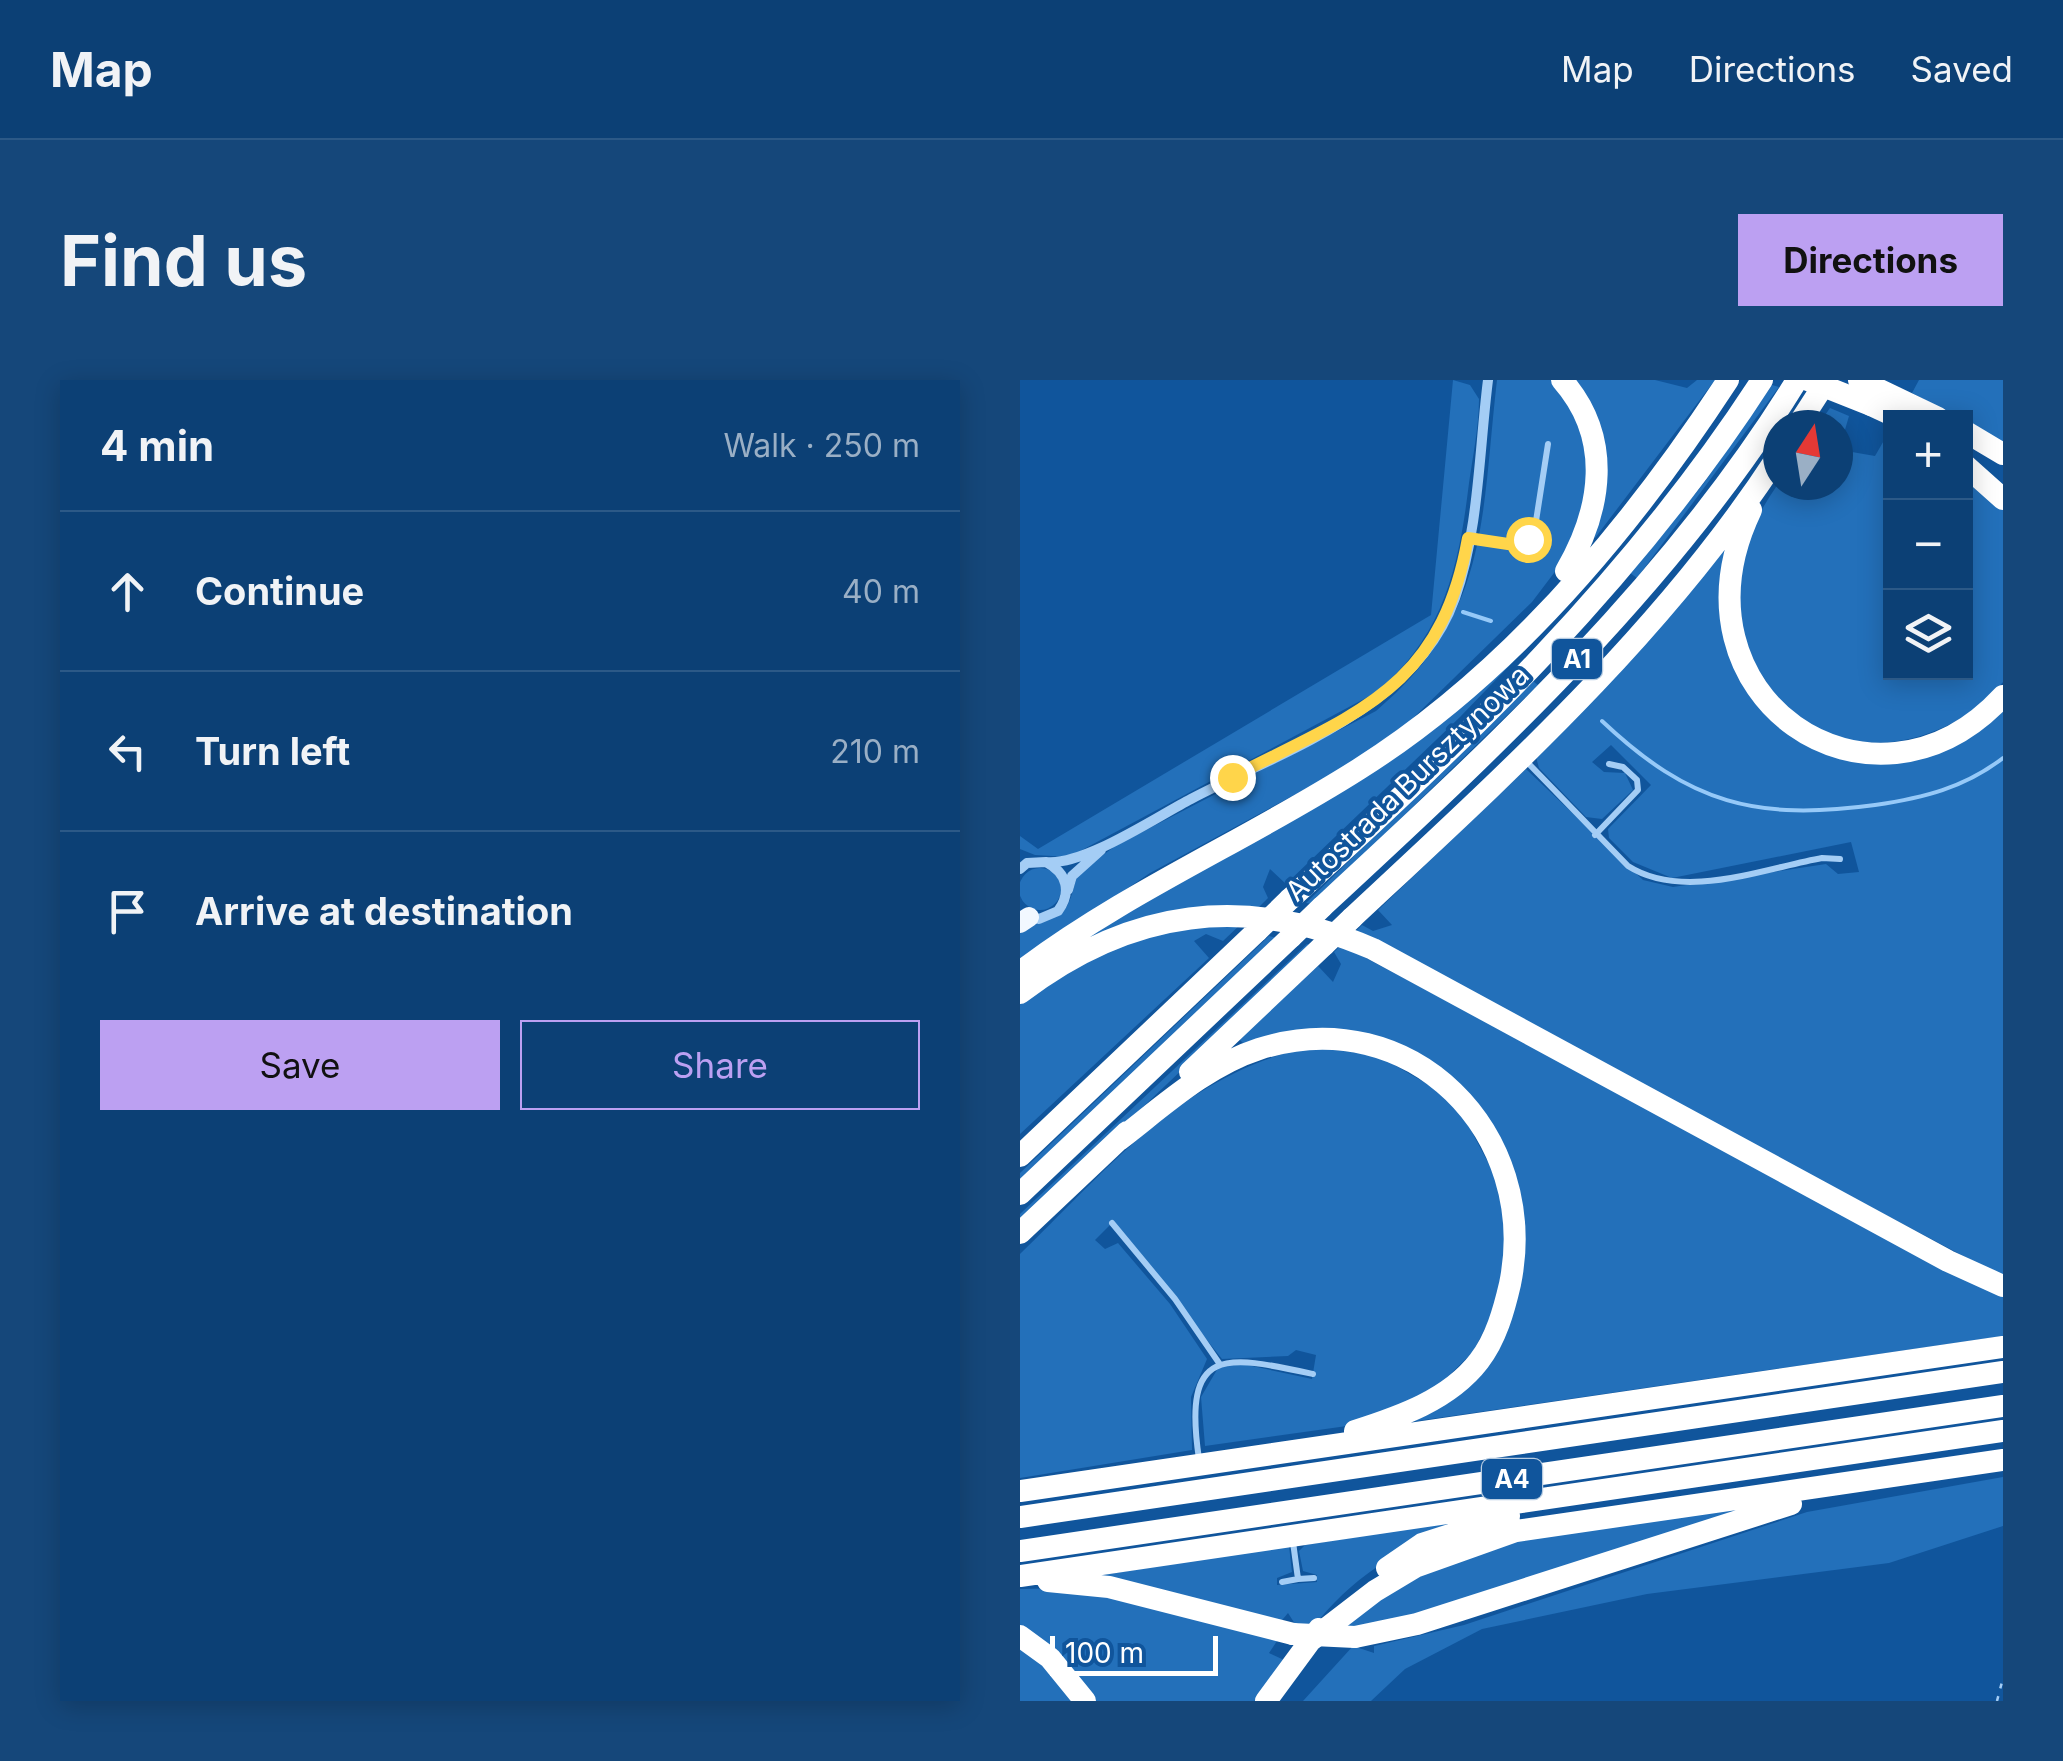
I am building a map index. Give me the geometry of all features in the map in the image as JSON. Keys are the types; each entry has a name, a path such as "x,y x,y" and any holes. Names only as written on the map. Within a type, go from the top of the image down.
{"highway":[{"path":"1542,614 1584,539 1599,473 1594,438 1575,394 1562,380"},
{"path":"1020,972 1126,898 1374,759 1476,680 1542,614 1611,536 1728,380"},
{"name":"Autostrada Bursztynowa","path":"1020,1156 1400,798 1550,646 1654,527 1762,380"},
{"name":"Autostrada Bursztynowa","path":"1020,1194 1590,645 1706,507 1797,380"},
{"path":"1808,380 1913,410"},
{"path":"1808,410 1828,380"},
{"path":"1859,380 1889,410"},
{"path":"1973,436 2003,454"},
{"path":"1973,458 2003,476"},
{"path":"1973,472 2003,499"},
{"path":"1020,1233 1522,756 1670,598 1763,477"},
{"path":"1763,488 1733,554 1726,595 1736,650 1771,706 1802,730 1832,745 1886,753 1948,738 1978,721 2003,696"},
{"path":"1020,993 1080,952 1153,925 1226,916 1305,923 1382,954 1948,1261 2003,1286"},
{"path":"1119,1140 1221,1065 1257,1049 1312,1040 1360,1044 1406,1060 1452,1090 1490,1135 1511,1188 1517,1248 1504,1313 1478,1362 1423,1407 1290,1452"},
{"path":"1020,1491 2003,1346"},
{"name":"A4","path":"1020,1517 2003,1372"},
{"name":"A4","path":"1020,1551 2003,1406"},
{"path":"1020,1577 2003,1431"},
{"path":"1300,1638 1415,1567 1516,1531 2003,1460"},
{"path":"1020,1577 1109,1587 1300,1638 1355,1636 1417,1624 1744,1516 1878,1480"},
{"path":"1266,1701 1300,1638 1422,1544 1493,1520 1644,1484"},
{"path":"1020,1636 1050,1658 1085,1701"}],"street":[{"path":"1022,863 1067,861 1113,840 1337,723 1391,689 1415,667 1446,618 1461,578 1486,380"},
{"path":"1023,918 1049,917 1058,911 1072,876 1113,840"},
{"path":"1046,862 1062,874 1067,893"}],"lane":[{"path":"1468,538 1508,544 1528,539 1536,521 1548,444"},
{"path":"1522,756 1628,866 1666,883 1822,858 1840,859"},
{"path":"1596,835 1638,790 1637,780 1623,767 1609,764"},
{"path":"1112,1223 1175,1299 1218,1364"},
{"path":"1200,1465 1196,1402 1200,1386 1218,1364 1241,1358 1313,1374"},
{"path":"1292,1536 1298,1579"},
{"path":"1282,1582 1314,1578"}],"path":[{"path":"1996,1701 2003,1678"}],"shaded area":[{"path":"1453,380 1470,385 1479,399 1460,543 1432,624 1398,671 1375,693 1069,857 1035,855 1020,849 1020,836 1038,849 1431,615"},
{"path":"1497,380 1554,380 1587,438 1588,507 1557,569 1532,602 1410,721 1346,767 1150,873 1020,961 1020,931 1063,912 1077,875 1115,846 1376,711 1413,675 1441,638 1473,561 1482,520"},
{"path":"1570,380 1655,380 1687,388 1697,380 1715,380 1595,538 1592,535 1599,512"},
{"path":"1919,380 2003,380 2003,444 1973,426 1973,410 1944,410 1912,393"},
{"path":"1772,385 1779,387 1637,578 1630,573 1704,483"},
{"path":"1883,442 1883,680 1973,680 1973,480 2003,509 2003,682 1956,721 1928,734 1898,741 1868,743 1839,738 1810,726 1784,707 1749,654 1734,607 1740,556 1768,500 1853,500 1853,452 1875,456"},
{"path":"1732,537 1725,569 1756,697 1874,759 2003,704 2003,1277 1354,933 1362,925 1373,931 1392,925 1378,910 1526,769 1643,880 1673,887 1826,864 1838,874 1859,872 1851,842 1672,878 1633,862 1609,838 1608,829 1651,785 1611,745 1592,762 1604,772 1625,773 1633,790 1602,819 1586,817 1539,768 1536,757"},
{"path":"1539,635 1460,717 1286,884 1270,869 1263,887 1268,898 1257,909 1083,942 1138,898 1202,865"},
{"path":"1533,681 1538,685 1313,904 1306,903"},
{"path":"1040,868 1055,874 1061,889 1055,904 1040,910 1025,904 1019,889 1025,874"},
{"path":"1243,922 1223,941 1206,934 1194,941 1209,958 1020,1134 1020,1002 1061,971 1159,929"},
{"path":"1269,936 1277,938 1020,1180 1020,1173"},
{"path":"1307,944 1312,946 1020,1224 1020,1214"},
{"path":"1341,945 2003,1294 2003,1336 1403,1423 1473,1372 1524,1244 1522,1203 1509,1159 1485,1114 1385,1042 1246,1046 1239,1039 1318,966 1333,982 1341,964 1334,952"},
{"path":"1309,1047 1377,1055 1455,1100 1509,1202 1501,1297 1473,1352 1428,1396 1354,1425 1205,1446 1201,1397 1218,1368 1238,1363 1312,1379 1316,1355 1296,1350 1288,1356 1222,1359 1113,1222 1095,1240 1105,1249 1118,1243 1170,1304 1207,1359 1191,1397 1192,1450 1020,1478 1020,1254 1118,1158 1185,1102 1264,1060"},
{"path":"2003,1477 2003,1526 1889,1563 1647,1594 1482,1629 1405,1669 1371,1701 1303,1701 1353,1646 1374,1653 1374,1646 1464,1625 1807,1512"},
{"path":"1771,1502 1411,1619 1341,1629 1388,1591 1490,1544"},
{"path":"1458,1521 1361,1579 1313,1628 1297,1627 1288,1613 1278,1625 1095,1576 1289,1546 1292,1572 1277,1578 1277,1585 1317,1582 1317,1575 1303,1571 1299,1551 1305,1545"},
{"path":"1070,1588 1279,1638 1269,1653 1284,1660 1255,1701 1093,1701 1020,1630 1020,1589"},
{"path":"1020,1645 1044,1662 1076,1701 1020,1701"}],"waterway":[{"path":"1463,612 1491,621"},
{"path":"1602,721 1634,749 1696,788 1760,807 1833,809 1910,799 1958,784 2003,758"}],"route":[{"path":"1232,777 1367,706 1415,667 1455,599 1468,538 1508,544 1528,539"}]}
